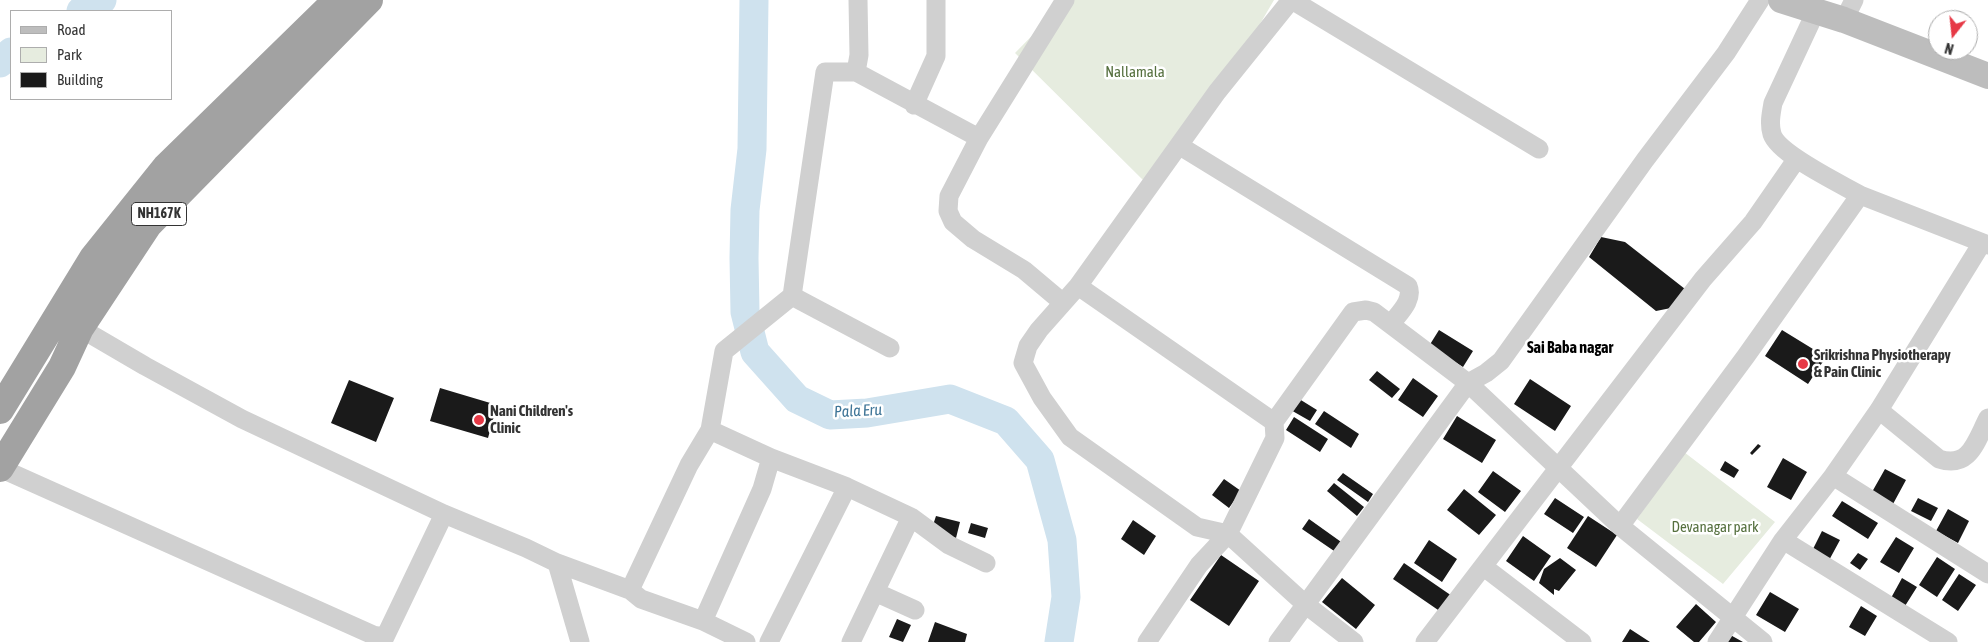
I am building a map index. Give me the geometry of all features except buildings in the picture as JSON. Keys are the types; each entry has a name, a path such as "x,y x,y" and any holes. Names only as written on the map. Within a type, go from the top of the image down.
{"highway":[{"name":"NH167K","path":"0,410 93,258 166,167 337,0"},
{"name":"NH167K","path":"0,468 62,367 80,328 148,225 369,0"}],"main road":[{"path":"1781,0 1816,11 1849,10 1988,76"}],"street":[{"path":"856,72 859,55 858,0"},
{"path":"914,105 936,56 936,0"},
{"path":"1062,302 1024,270 973,238 953,222 948,212 949,196 979,138 1066,0"},
{"path":"1354,642 1305,604 1228,534 1197,527 1070,437 1042,398 1023,363 1028,346 1062,302 1078,286 1217,92 1291,0 1539,149"},
{"path":"1278,642 1468,383 1486,373 1501,361 1645,160 1726,53 1760,0"},
{"path":"1717,642 1783,540 1833,476 1878,410 1985,244 1860,195 1796,160 1772,136 1770,120 1773,104 1816,11"},
{"path":"630,590 689,465 710,430 724,351 792,296 825,72 856,72 914,105 979,138"},
{"path":"1180,146 1408,286 1411,292 1410,299 1390,324"},
{"path":"1425,642 1703,279 1754,222 1796,160"},
{"path":"1620,526 1746,356 1860,195"},
{"path":"1078,286 1274,422"},
{"path":"792,296 890,348"},
{"path":"1146,642 1200,565 1228,534 1275,438 1274,422 1352,312 1366,310 1374,312 1468,383 1620,526 1763,642"},
{"path":"80,328 242,419 444,514 526,548 556,563 630,590 641,599 703,621 746,642"},
{"path":"1878,410 1939,459 1950,463 1959,461 1968,455 1988,418"},
{"path":"710,430 771,458 847,487 911,517 949,545 986,563"},
{"path":"703,621 762,489 771,458"},
{"path":"0,468 373,635 386,637 444,514"},
{"path":"1833,476 1988,574"},
{"path":"769,642 847,487"},
{"path":"851,642 911,517"},
{"path":"1783,540 1948,642"},
{"path":"556,563 580,642"},
{"path":"1484,567 1582,642"},
{"path":"875,592 915,610"}],"green space":[{"name":"Nallamala","path":"1067,0 1274,0 1250,41 1146,183 1015,53"},
{"name":"Devanagar park","path":"1684,452 1775,522 1723,584 1637,519"}],"waterway":[{"name":"Pala Eru","path":"83,10 102,0"},
{"name":"Pala Eru","path":"754,0 752,149 745,210 744,258 745,312 755,352 797,399 830,415 867,413 950,399 1006,421 1040,460 1062,540 1066,597 1059,642"},
{"name":"Pala Eru","path":"0,63 10,53"}],"place":[{"name":"Srikrishna Physiotherapy & Pain Clinic","path":"1803,364"},
{"name":"Nani Children's Clinic","path":"479,420"}],"district":[{"name":"Sai Baba nagar","path":"1570,348"}]}
